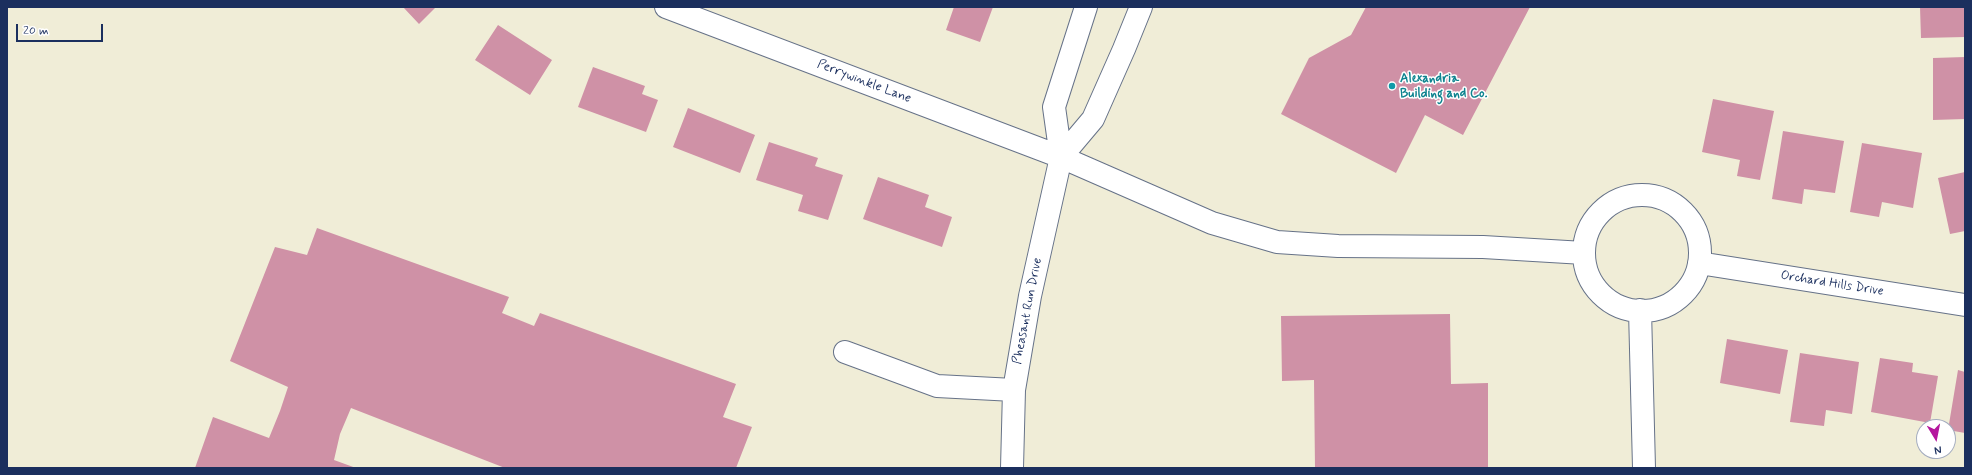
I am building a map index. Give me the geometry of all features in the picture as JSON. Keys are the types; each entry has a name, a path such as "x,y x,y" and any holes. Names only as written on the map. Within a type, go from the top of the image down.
{"street":[{"name":"Pheasant Run Drive","path":"1012,468 1014,390 1030,296 1061,157 1054,107 1086,7"},
{"name":"Pheasant Run Drive","path":"1061,157 1093,119 1141,7"},
{"name":"Perrywinkle Lane","path":"676,9 1061,157 1212,223 1277,242 1338,246 1483,247 1584,254"},
{"path":"1646,195 1669,202 1688,217 1696,231 1700,246 1699,262 1688,287 1679,297 1660,307 1640,310 1616,304 1597,288 1590,278 1586,266 1584,254 1586,238 1592,223 1602,211 1616,201 1631,196 1646,195"},
{"name":"Orchard Hills Drive","path":"1699,262 1965,305"},
{"path":"1640,310 1644,468"},
{"path":"845,352 937,386 1014,390"}],"building":[{"path":"403,7 436,7 419,24"},
{"path":"954,7 993,7 980,42 946,30"},
{"name":"Alexandria Building and Co.","path":"1366,7 1530,7 1463,135 1425,115 1396,173 1281,114 1309,58 1351,35"},
{"path":"1920,7 1965,7 1965,37 1921,38"},
{"path":"498,25 552,60 530,95 475,60"},
{"path":"1965,57 1965,119 1933,120 1933,58"},
{"path":"593,67 645,86 642,94 658,100 646,132 578,107"},
{"path":"1713,99 1774,111 1760,180 1737,176 1740,160 1702,152"},
{"path":"688,108 755,135 740,173 673,147"},
{"path":"1783,131 1844,141 1835,193 1804,189 1802,204 1772,199"},
{"path":"769,142 818,158 815,166 843,175 828,220 798,211 803,195 756,180"},
{"path":"1862,143 1922,153 1913,208 1882,202 1879,217 1850,212"},
{"path":"1965,172 1965,231 1950,234 1938,178"},
{"path":"878,177 929,195 925,207 952,217 942,247 863,219"},
{"path":"317,228 509,297 502,313 534,326 540,313 736,384 723,417 752,427 736,468 505,468 351,408 340,434 334,460 356,468 195,468 213,417 269,438 288,387 230,361 275,247 307,255"},
{"path":"1450,314 1451,384 1488,383 1488,468 1315,468 1314,380 1282,381 1281,316"},
{"path":"1727,339 1788,350 1780,394 1720,383"},
{"path":"1800,353 1859,362 1852,414 1826,410 1824,426 1790,422"},
{"path":"1880,358 1913,363 1912,372 1938,376 1931,419 1916,419 1916,420 1871,412"},
{"path":"1958,370 1965,372 1965,433 1956,431 1956,419 1950,419"}],"place":[{"name":"Alexandria Building and Co.","path":"1392,86"}]}
